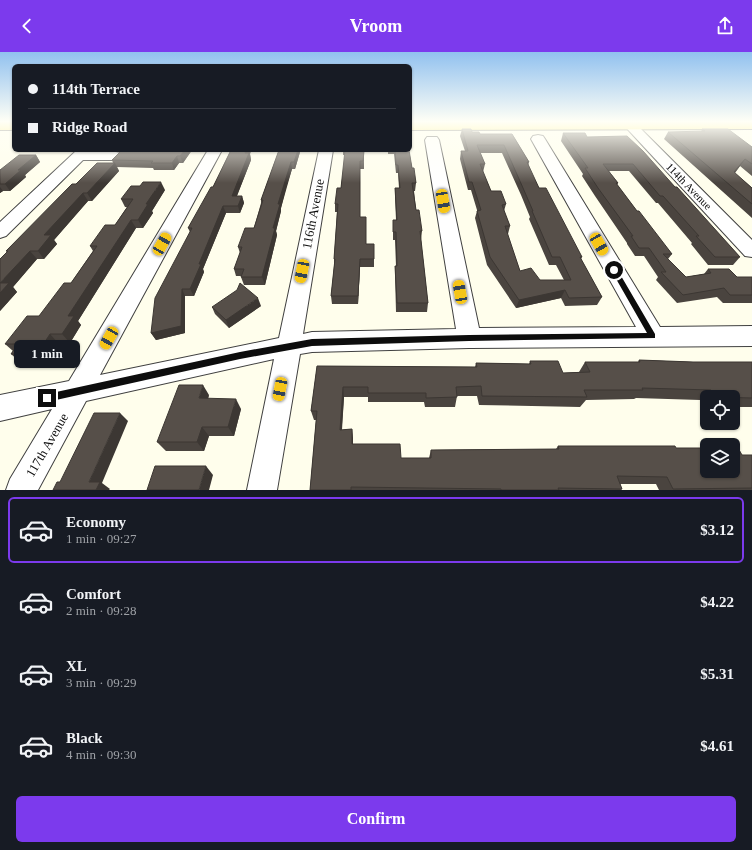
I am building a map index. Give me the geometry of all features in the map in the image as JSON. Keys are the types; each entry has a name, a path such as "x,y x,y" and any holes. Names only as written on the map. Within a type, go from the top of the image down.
{"street":[{"path":"432,141 469,338"},
{"path":"539,141 653,336"},
{"name":"114th Avenue","path":"646,141 752,251"},
{"name":"117th Avenue","path":"21,490 214,152"},
{"name":"116th Avenue","path":"262,490 326,152"},
{"path":"0,232 82,153 116,156"},
{"path":"0,408 312,342 469,338 752,336"}],"building":[{"path":"465,141 517,141 529,162 527,162 539,188 546,188 582,257 580,257 602,297 569,298 565,290 519,300 490,257 477,211 481,210 472,182 469,182 461,151 468,151","holes":["477,145 504,145 552,257 560,257 571,280 540,280 531,268 520,271 505,226 510,226 502,205 506,204 501,191 491,191 480,164 485,164"]},
{"path":"569,141 633,141 675,187 677,187 740,257 715,257 696,236 699,236 663,196 660,196 633,164 603,164 637,211 639,211 672,254 663,254 686,277 711,273 708,269 729,269 737,277 752,277 752,295 730,295 724,288 683,295 661,272 666,272 649,248 639,248 631,236 633,236 585,168 588,168"},
{"path":"679,141 745,141 752,147 752,164 745,159 734,172 752,188 752,204"},
{"path":"120,152 183,152 180,156 177,156 172,163 112,160"},
{"path":"230,152 249,153 232,196 242,196 238,206 223,206 190,289 182,289 181,326 151,333 155,298 192,228 188,228 211,187 213,187"},
{"path":"278,152 297,152 294,162 291,162 278,204 280,204 273,228 275,228 262,277 241,277 244,269 234,269 242,247 238,247 245,228 254,228 263,200 261,200"},
{"path":"345,152 364,152 363,161 360,161 360,217 366,217 366,244 374,244 374,259 360,259 358,296 331,296 338,204 335,204 337,188 341,188"},
{"path":"395,152 409,152 416,183 412,183 416,210 419,210 422,231 420,231 428,303 397,303 395,266 397,266 396,232 393,232 393,220 397,220 395,188 400,188 398,165 396,165"},
{"path":"19,155 36,155 18,170 21,170 5,184 0,184 0,170"},
{"path":"97,163 115,163 87,193 83,193 44,235 51,235 38,251 30,251 0,283 0,259 8,251 6,251 72,184 76,184"},
{"path":"143,182 161,182 146,204 148,204 138,220 131,220 68,316 74,316 62,334 50,334 37,354 11,354 18,344 5,344 27,316 39,316 64,283 71,283 97,246 90,246 105,225 115,225 133,199 121,199 131,186 140,186"},
{"path":"0,283 9,283 0,293"},
{"path":"240,283 258,298 226,320 212,307 237,290"},
{"path":"639,360 752,362 752,398 740,398 740,390 642,388 643,390 584,390 587,397 482,396 481,386 456,387 457,397 426,398 426,393 368,393 368,387 343,387 340,430 352,429 352,444 400,444 401,458 431,458 431,450 559,449 558,446 675,446 676,448 700,448 700,478 740,478 740,452 742,455 752,455 752,488 673,489 667,477 617,476 622,489 558,488 559,490 501,490 351,487 351,490 310,490 317,411 311,411 317,366 477,367 476,363 531,364 530,361 558,361 563,373 590,372 585,362 640,362"},
{"path":"179,385 203,385 199,398 236,399 228,427 202,427 197,442 157,442"},
{"path":"94,413 120,413 89,482 100,482 96,490 53,490 57,482 60,482"},
{"path":"155,466 206,466 199,490 147,490"}],"route":[{"path":"47,398 312,342 469,338 653,336 614,270"}]}
